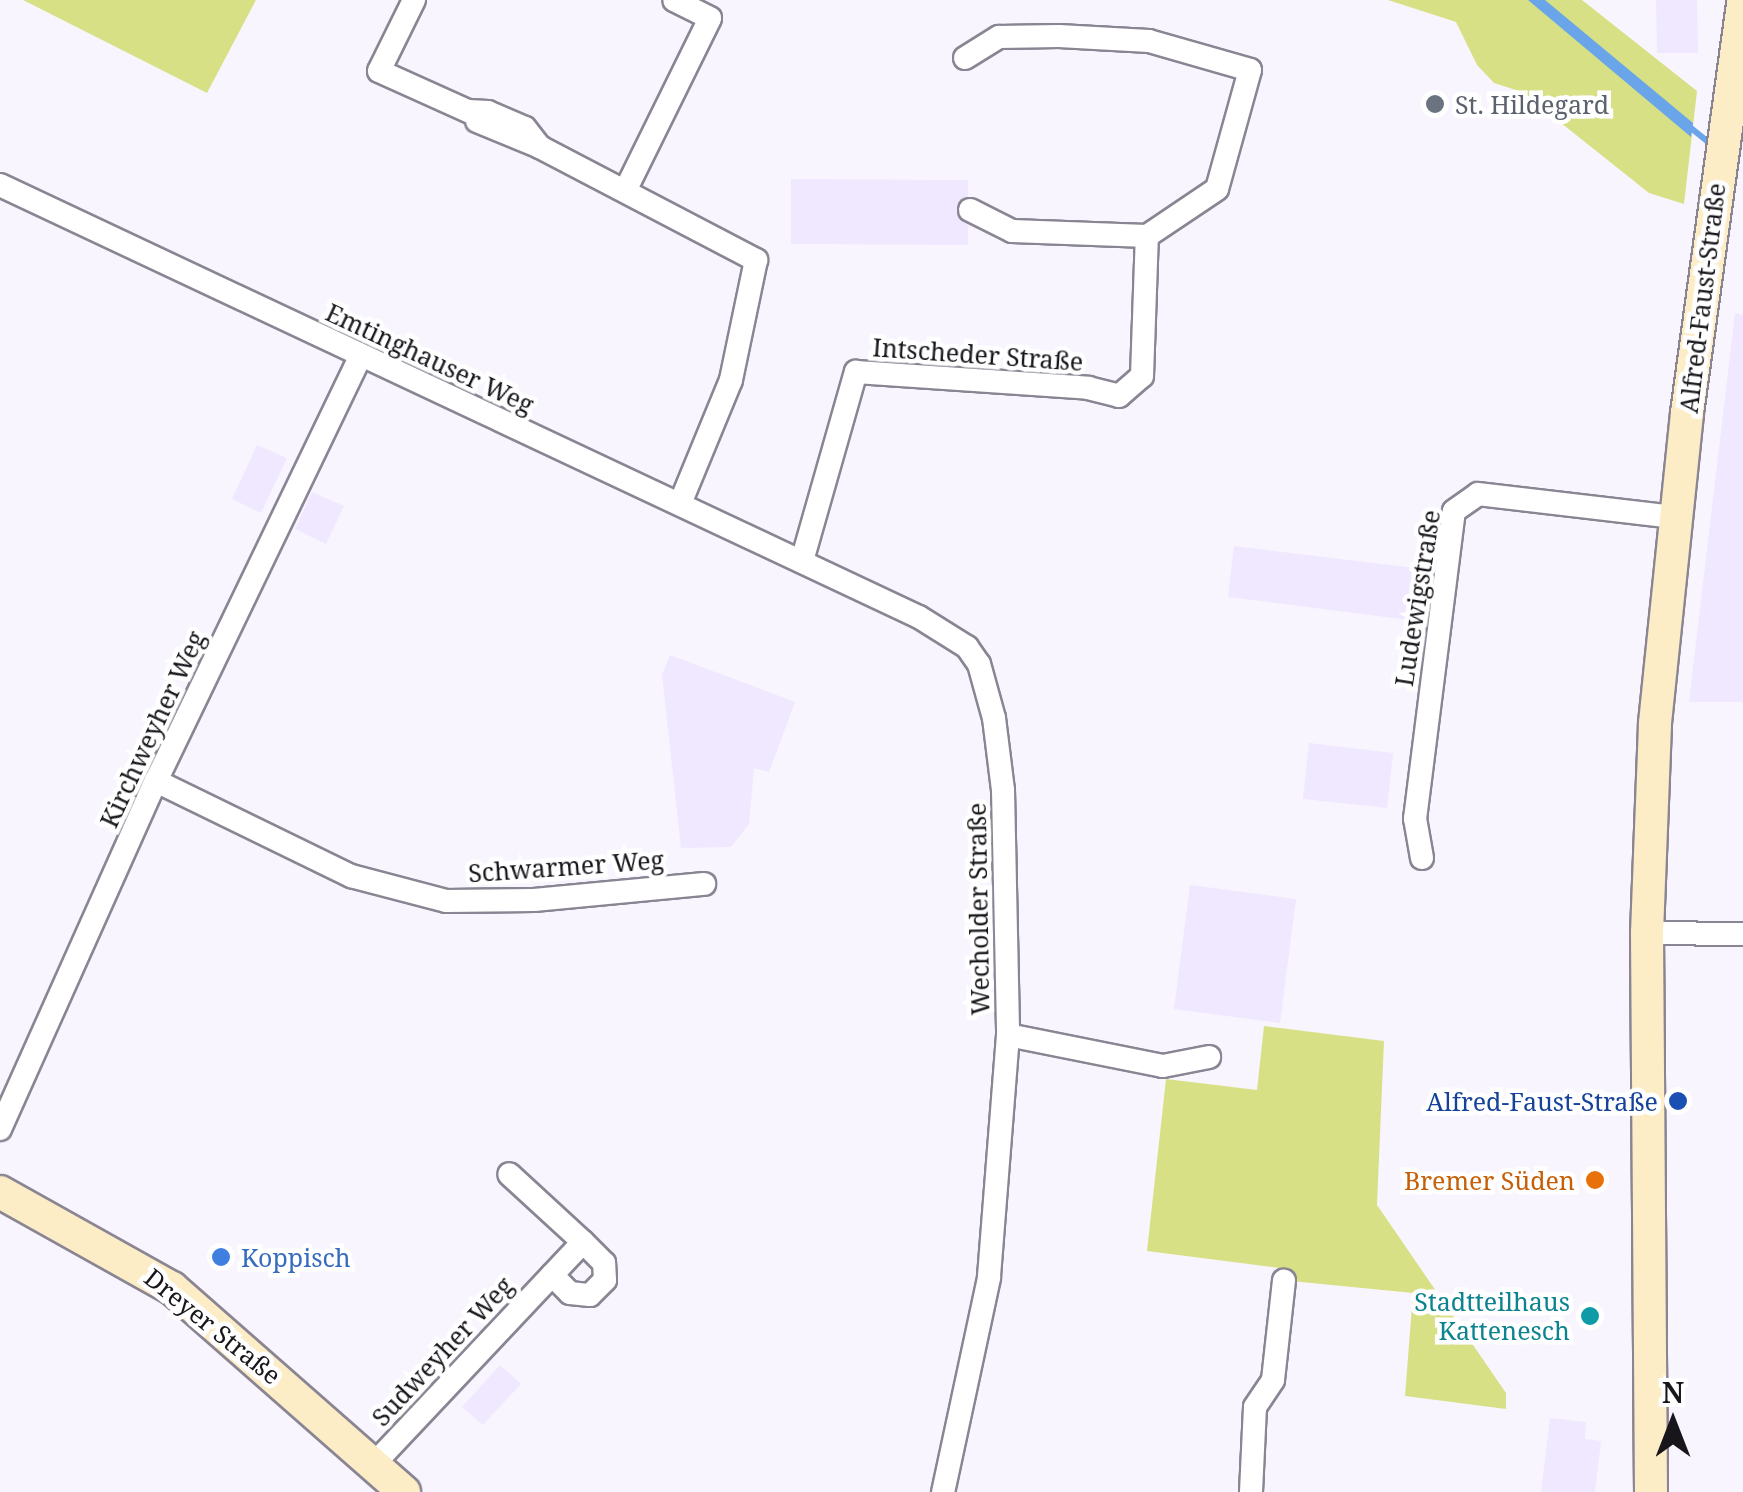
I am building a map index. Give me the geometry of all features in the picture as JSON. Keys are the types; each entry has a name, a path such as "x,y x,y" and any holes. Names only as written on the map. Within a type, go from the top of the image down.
{"street":[{"path":"414,0 380,71 468,111 488,112 525,128 540,147 627,188 641,204 756,260 732,380 680,504"},
{"path":"627,188 710,18 674,0"},
{"name":"Alfred-Faust-Straße","path":"1651,1492 1647,933 1655,723 1674,517 1743,4"},
{"path":"965,58 999,37 1059,36 1148,41 1250,70 1217,189 1147,236 1012,231 970,210"},
{"name":"Emtinghauser Weg","path":"0,185 680,504"},
{"name":"Intscheder Straße","path":"802,560 856,372 1088,388 1120,396 1142,376 1147,236"},
{"name":"Kirchweyher Weg","path":"0,1128 156,781 360,357"},
{"name":"Ludewigstraße","path":"1422,858 1415,820 1454,511 1478,494 1674,517"},
{"name":"Wecholder Straße","path":"680,504 952,636 979,664 994,718 1002,790 1008,1035 989,1273 943,1492"},
{"name":"Schwarmer Weg","path":"156,781 351,876 446,901 534,900 704,884"},
{"path":"1647,933 1743,934"},
{"path":"1008,1035 1163,1066 1209,1057"},
{"name":"Sudweyher Weg","path":"509,1174 604,1263 605,1280 590,1295 570,1293 552,1275"},
{"name":"Dreyer Straße","path":"0,1192 168,1285 404,1492"},
{"name":"Sudweyher Weg","path":"373,1464 583,1242"},
{"path":"1251,1492 1255,1407 1272,1380 1284,1280"}],"shaded area":[{"path":"1656,0 1697,0 1698,53 1657,53"},
{"path":"791,179 968,180 968,245 791,244"},
{"path":"1735,313 1743,315 1743,702 1689,702"},
{"path":"257,445 287,458 261,513 232,499"},
{"path":"312,492 344,506 326,544 295,529"},
{"path":"1234,546 1415,568 1409,620 1228,597"},
{"path":"670,655 795,702 769,772 754,768 749,824 731,847 681,848 662,675"},
{"path":"1309,743 1393,753 1387,808 1303,799"},
{"path":"1190,885 1296,899 1280,1023 1174,1009"},
{"path":"500,1365 521,1384 483,1425 462,1407"},
{"path":"1550,1418 1586,1422 1585,1439 1601,1441 1595,1492 1541,1492"}],"green space":[{"path":"23,0 256,0 207,93"},
{"path":"1388,0 1582,0 1697,91 1684,204 1649,193 1522,92 1494,83 1477,65 1456,22"},
{"path":"1264,1026 1384,1041 1377,1205 1506,1393 1506,1409 1405,1396 1413,1293 1291,1281 1279,1268 1147,1251 1166,1079 1257,1090"}],"water":[{"path":"1528,0 1545,0 1693,123 1691,137"}],"waterway":[{"path":"1686,124 1711,144"}],"place":[{"name":"St. Hildegard","path":"1435,104"},
{"name":"Alfred-Faust-Straße","path":"1678,1101"},
{"name":"Bremer Süden","path":"1595,1180"},
{"name":"Koppisch","path":"221,1257"},
{"name":"Stadtteilhaus Kattenesch","path":"1590,1316"}]}
